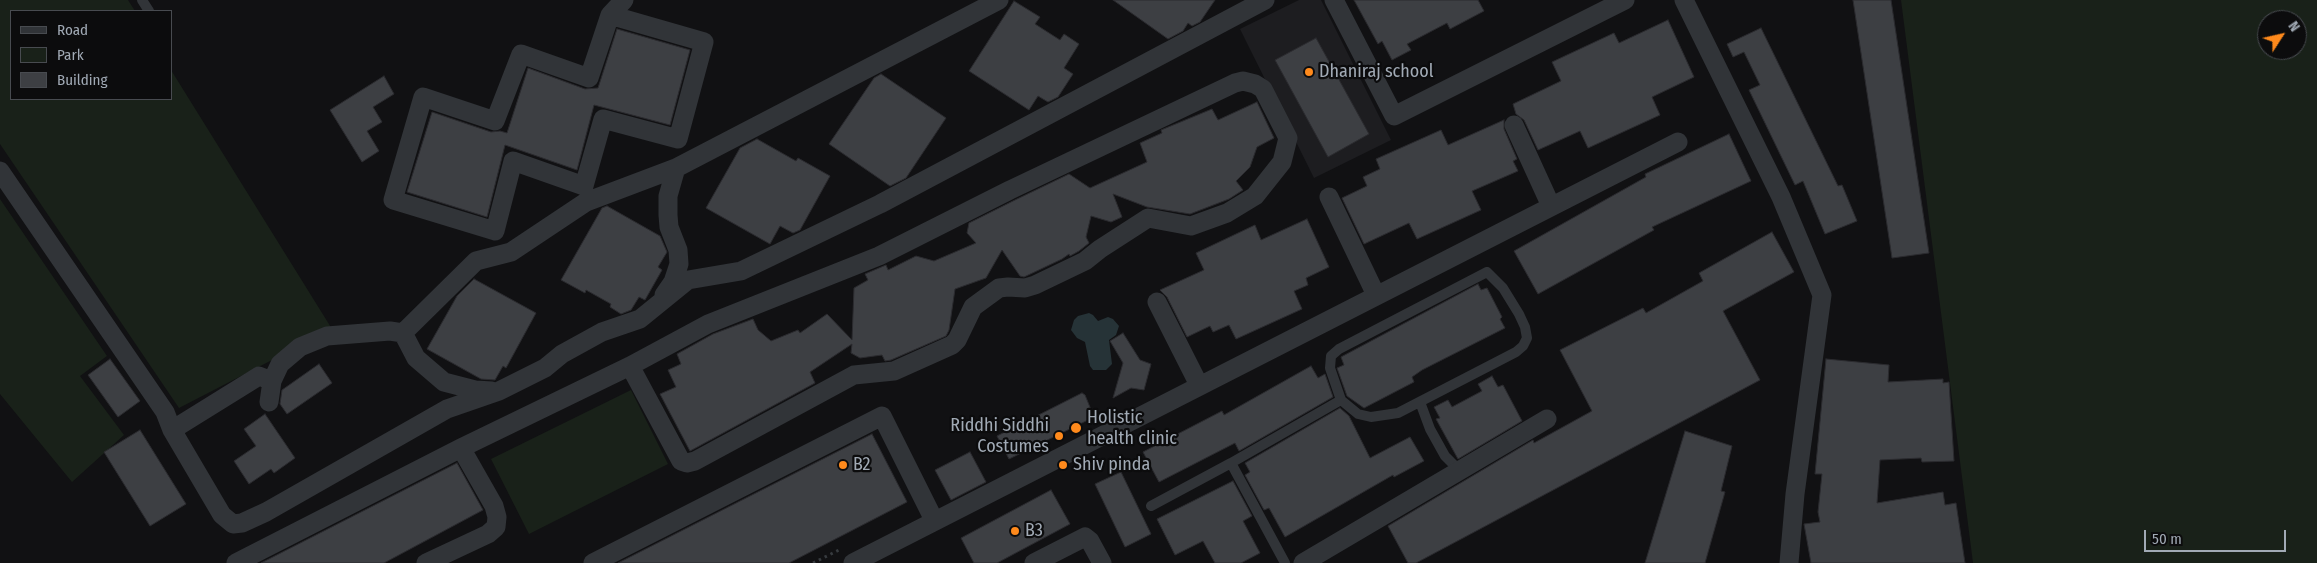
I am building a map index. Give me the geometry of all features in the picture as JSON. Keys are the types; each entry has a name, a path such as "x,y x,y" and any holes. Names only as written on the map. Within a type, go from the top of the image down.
{"street":[{"path":"610,16 704,42 678,139 603,119 584,186 513,161 495,231 393,200 423,97 495,121 521,54 589,78 610,16 624,0"},
{"path":"403,333 476,261 511,252 586,202 676,168 999,0"},
{"path":"0,170 165,412 172,430 222,514 232,524 242,523 266,512 447,410 499,391 545,368 562,354 602,332 640,319 688,280 742,271 880,204 1265,0"},
{"path":"1334,0 1394,116 1625,0"},
{"path":"1684,0 1781,197 1822,296 1795,494 1789,563"},
{"path":"236,563 461,448 630,366 708,324 879,256 1010,190 1235,83 1244,81 1255,84 1263,89 1288,138 1282,162 1271,176 1254,196 1227,213 1191,226 1148,218 1085,261 1035,285 1026,288 1008,286 999,288 973,307 957,340 952,345 894,370 854,375 695,461 687,463 681,461 630,366"},
{"path":"1514,125 1551,206"},
{"path":"853,563 1678,142"},
{"path":"659,303 673,282 679,264 678,250 669,227 668,215 668,196 676,168"},
{"path":"1330,198 1376,295"},
{"path":"1157,302 1199,385"},
{"path":"269,402 272,380 280,364 300,347 327,336 390,331 403,333"},
{"path":"403,333 416,358 444,382 476,390 499,391"},
{"path":"172,430 259,376 272,380"},
{"path":"597,562 882,416 934,520"},
{"path":"1303,563 1547,419"},
{"path":"426,563 488,534 496,527 497,517 494,506 461,448"},
{"path":"1034,563 1085,537 1090,541 1102,563"}],"lane":[{"path":"1486,272 1491,274 1503,288 1525,327 1527,338 1523,346 1516,352 1398,413 1371,417 1358,414 1341,400 1330,368 1331,356 1339,349 1486,272"},
{"path":"1151,506 1341,400"},
{"path":"1420,402 1430,429 1445,456 1459,470"},
{"path":"1231,463 1285,563"}],"shaded area":[{"name":"Dhaniraj school","path":"1299,0 1321,0 1391,140 1314,178 1240,29"},
{"path":"1089,313 1098,321 1108,317 1113,319 1119,326 1116,335 1109,340 1112,364 1106,370 1093,370 1090,366 1085,342 1077,338 1071,330 1074,320 1078,316"}],"green space":[{"path":"0,0 128,0 134,10 10,10 10,100 172,100 172,72 332,329 179,408 0,144"},
{"path":"1901,0 2317,0 2317,563 1973,563"},
{"path":"0,199 107,356 80,376 124,435 72,482 0,394"},
{"path":"631,390 668,464 529,534 491,459"}],"building":[{"path":"1113,0 1215,0 1200,22 1192,26 1188,23 1183,31 1168,39"},
{"path":"1354,0 1478,0 1484,11 1450,29 1447,23 1407,44 1411,50 1392,60 1382,41 1378,44"},
{"path":"1853,0 1891,0 1929,253 1892,258"},
{"path":"1014,1 1040,17 1035,24 1060,40 1064,34 1079,44 1064,68 1073,74 1058,97 1048,102 1038,96 1029,110 969,71"},
{"path":"1668,20 1694,77 1652,97 1660,115 1588,148 1580,131 1538,150 1524,120 1516,114 1513,104 1561,81 1552,62 1614,33 1619,43"},
{"path":"1761,28 1838,186 1842,185 1857,221 1825,234 1803,181 1795,185 1749,90 1760,85 1744,52 1733,57 1727,44"},
{"path":"617,29 690,50 670,125 594,105 577,170 505,145 487,217 407,192 432,112 491,132 500,131 507,133 528,68 585,89 598,88"},
{"path":"1316,38 1369,134 1328,157 1275,60"},
{"path":"881,74 946,118 906,178 890,186 829,144 874,78"},
{"path":"384,76 394,94 373,107 382,122 367,131 379,151 362,162 330,110"},
{"path":"1257,102 1274,138 1257,147 1250,167 1236,181 1243,190 1229,199 1190,214 1147,207 1113,194 1122,217 1111,222 1091,216 1086,237 1089,243 1079,251 1070,256 1069,254 1024,277 1020,276 1002,250 986,278 955,289 949,330 946,336 885,361 882,355 860,358 851,353 852,344 810,372 815,383 690,451 660,394 676,387 668,370 681,364 677,354 713,334 753,319 758,330 771,341 798,330 800,333 827,314 852,340 854,288 868,280 865,274 886,265 888,270 916,256 934,261 976,243 967,233 969,223 1069,174 1090,188 1147,162 1140,143 1162,133 1161,130 1212,109 1218,120"},
{"path":"1504,120 1504,129 1517,159 1513,161 1518,171 1472,191 1481,210 1417,239 1409,223 1364,244 1342,198 1367,186 1363,177 1380,169 1376,159 1441,130 1448,145"},
{"path":"1729,134 1751,181 1652,227 1654,230 1538,294 1514,251 1646,177 1645,174"},
{"path":"757,139 796,161 798,158 830,176 800,230 793,233 780,226 770,244 706,208 740,148"},
{"path":"607,206 660,236 667,252 658,267 662,270 645,300 639,297 631,310 621,314 610,307 611,304 586,290 585,293 561,280 602,208"},
{"path":"1307,219 1329,267 1306,278 1308,285 1294,291 1302,309 1236,339 1229,325 1213,332 1210,326 1187,337 1167,297 1160,290 1204,270 1196,253 1255,225 1261,240"},
{"path":"1772,232 1794,272 1723,311 1760,380 1416,563 1408,563 1388,526 1533,440 1534,443 1592,411 1560,350 1643,308 1646,313 1703,281 1699,273"},
{"path":"474,279 536,313 506,368 503,366 495,380 481,379 427,349 457,296"},
{"path":"1478,284 1481,290 1487,288 1502,317 1500,319 1505,328 1422,370 1412,377 1414,382 1364,408 1347,396 1337,368 1344,365 1341,357"},
{"path":"1123,333 1140,360 1151,364 1144,390 1131,388 1113,398 1123,363 1110,341"},
{"path":"110,359 140,401 118,417 88,375"},
{"path":"1826,359 1889,365 1888,382 1943,379 1943,383 1949,382 1954,461 1922,462 1921,458 1880,460 1877,503 1943,492 1945,505 1956,503 1965,563 1811,563 1804,524 1820,522 1818,512 1822,474 1815,474"},
{"path":"319,364 332,383 287,414 280,404 282,390"},
{"path":"1311,366 1318,378 1325,374 1333,397 1239,451 1235,443 1159,482 1143,452 1222,411 1224,415"},
{"path":"1492,376 1498,387 1503,385 1522,421 1458,459 1436,419 1440,418 1434,407 1448,400 1452,407 1482,391 1478,384"},
{"path":"1082,393 1085,395 1094,417 1009,459 997,436"},
{"path":"1340,408 1349,416 1370,458 1410,437 1424,461 1394,477 1393,475 1285,537 1269,508 1264,510 1245,475 1250,472 1245,463"},
{"path":"265,414 295,458 274,473 271,469 249,484 234,461 256,446 244,429"},
{"path":"140,430 186,504 150,526 104,452"},
{"path":"1685,431 1732,446 1721,491 1725,492 1705,563 1645,563"},
{"name":"B2","path":"872,434 907,502 789,563 618,563"},
{"path":"970,452 986,482 951,500 935,470"},
{"path":"457,463 483,510 384,563 261,563"},
{"path":"1121,472 1151,534 1125,547 1095,484"},
{"path":"1233,481 1252,516 1243,521 1260,553 1241,563 1215,563 1203,541 1175,555 1157,519"},
{"name":"B3","path":"1051,490 1070,524 997,563 974,563 961,538"}],"place":[{"name":"Dhaniraj school","path":"1309,72"},
{"name":"Holistic health clinic","path":"1076,428"},
{"name":"Riddhi Siddhi Costumes","path":"1059,436"},
{"name":"B2","path":"843,465"},
{"name":"Shiv pinda","path":"1063,465"},
{"name":"B3","path":"1015,531"}]}
